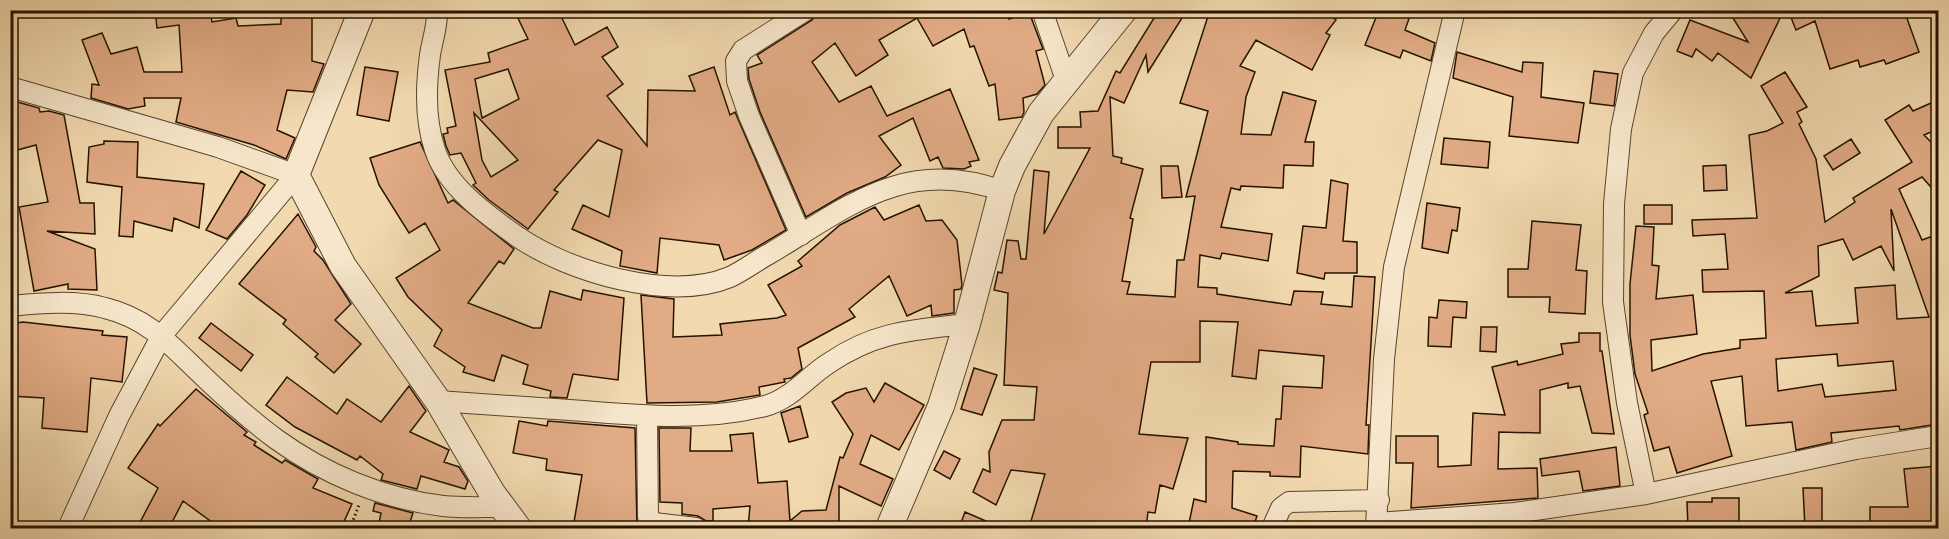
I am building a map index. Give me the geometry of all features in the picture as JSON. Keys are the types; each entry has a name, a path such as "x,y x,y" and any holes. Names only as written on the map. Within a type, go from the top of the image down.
{"street":[{"path":"68,528 119,416 162,335 297,175 362,10"},
{"path":"437,10 428,73 430,130 435,151 470,199 526,242 599,274 658,284 701,285 730,277 850,204 891,185 956,178 977,182 1002,192"},
{"path":"801,235 749,116 735,70 742,50 806,10"},
{"path":"1042,10 1066,80"},
{"path":"890,528 941,406 967,324 1002,192 1028,135 1066,80 1124,10"},
{"path":"1455,10 1394,267 1384,359 1377,526 1515,513 1646,494 1856,449 1938,436"},
{"path":"1646,494 1627,403 1612,302 1614,204 1621,129 1633,73 1654,33 1673,10"},
{"path":"10,87 218,147 297,175 343,266 438,401 502,507 518,528"},
{"path":"10,306 70,304 104,307 133,317 162,335 225,398 278,441 336,475 366,487 444,506 502,507"},
{"path":"438,401 647,417 740,411 768,405 789,395 828,363 874,338 894,332 967,324"},
{"path":"647,417 648,517 654,523 696,528"},
{"path":"1272,528 1281,508 1289,502 1379,500"}],"path":[{"path":"350,528 366,487"}],"building":[{"path":"155,10 210,10 212,22 236,18 238,26 281,24 281,10 312,10 312,61 324,64 313,92 287,90 277,130 295,138 286,159 254,145 176,122 181,98 144,98 145,106 128,109 91,98 92,84 99,85 82,40 102,33 111,54 137,47 144,72 182,72 179,25 157,28"},
{"path":"514,10 558,10 575,45 607,27 618,47 602,57 623,84 607,96 647,146 648,90 695,91 689,76 714,67 730,115 735,112 786,230 752,250 724,260 719,245 660,238 657,273 620,266 622,251 572,229 583,205 609,217 622,150 598,140 554,190 558,192 528,229 473,185 476,183 461,153 450,155 443,134 448,133 447,128 456,126 445,70 490,62 488,53 528,39","holes":["508,69 519,99 482,118 475,79","474,113 518,160 491,177 482,160"]},
{"path":"818,10 1003,10 1009,19 1029,12 1043,49 1036,51 1045,85 1037,94 1023,98 1022,117 999,120 995,84 989,86 974,46 970,47 964,29 933,46 917,18 879,40 888,55 856,76 835,43 812,62 839,102 871,86 887,116 950,89 979,160 969,162 971,166 964,169 943,168 938,157 930,161 913,118 879,136 901,165 885,177 847,193 806,217 760,112 749,79 748,68 762,63 757,55 812,20"},
{"path":"1159,10 1187,10 1148,72 1146,55 1124,103 1110,97 1113,156 1122,158 1121,163 1143,169 1130,218 1133,219 1122,281 1130,282 1127,294 1175,297 1177,260 1184,260 1195,196 1186,197 1208,111 1180,103 1210,10 1323,10 1336,20 1326,33 1330,35 1312,70 1256,40 1240,66 1255,72 1246,97 1241,134 1271,135 1283,92 1316,101 1305,142 1314,142 1313,166 1284,165 1283,188 1241,186 1240,190 1231,188 1221,227 1272,234 1268,261 1222,253 1220,259 1200,255 1198,287 1217,288 1217,294 1291,305 1294,291 1323,292 1321,304 1352,307 1354,276 1375,277 1366,425 1369,425 1368,454 1301,446 1300,477 1270,476 1270,472 1233,471 1232,508 1257,516 1253,528 1188,528 1194,499 1206,502 1206,437 1238,442 1238,444 1274,446 1276,419 1281,419 1283,386 1322,388 1324,356 1259,350 1256,379 1232,376 1238,322 1200,321 1200,362 1151,362 1139,434 1188,438 1173,489 1160,485 1155,513 1148,512 1146,528 1056,528 1031,521 1045,474 1011,470 996,505 973,492 983,469 990,472 989,452 1002,420 1034,420 1037,387 1004,385 1008,293 994,290 998,272 1002,273 1007,240 1018,241 1021,259 1026,259 1034,170 1049,172 1044,234 1090,148 1058,148 1058,127 1081,127 1080,112 1098,111 1116,71 1120,73"},
{"path":"1379,10 1412,10 1405,30 1435,43 1431,61 1403,50 1400,58 1365,45"},
{"path":"1728,10 1784,10 1751,78 1718,53 1712,61 1696,49 1692,57 1677,51 1690,20 1748,42"},
{"path":"1788,10 1904,10 1919,52 1886,64 1884,60 1860,67 1858,60 1830,69 1815,21 1796,30"},
{"path":"1457,52 1522,72 1523,62 1543,63 1541,97 1584,103 1578,143 1509,136 1513,97 1453,78"},
{"path":"365,67 398,72 389,121 357,115"},
{"path":"1594,71 1618,74 1614,106 1590,103"},
{"path":"1785,72 1807,107 1797,112 1802,122 1799,124 1816,159 1825,222 1855,202 1853,198 1912,162 1885,120 1909,105 1913,111 1938,100 1938,129 1924,135 1938,149 1938,195 1922,177 1899,189 1922,240 1933,236 1938,252 1938,424 1900,430 1899,426 1831,433 1832,442 1796,450 1792,422 1746,426 1742,376 1711,381 1732,456 1677,473 1669,447 1654,451 1644,415 1648,413 1635,374 1630,335 1630,284 1636,226 1654,227 1652,265 1659,266 1656,299 1693,295 1697,334 1651,340 1652,371 1703,354 1740,348 1740,340 1766,338 1764,291 1703,292 1702,270 1728,269 1725,234 1693,236 1692,220 1757,218 1749,135 1767,131 1783,123 1761,86","holes":["1891,209 1929,317 1897,319 1895,285 1855,288 1858,323 1816,326 1812,291 1785,293 1819,276 1818,246 1843,239 1853,260 1881,246 1894,271","1837,354 1838,366 1893,361 1896,390 1825,397 1822,384 1778,391 1776,359"]},
{"path":"10,100 39,108 40,112 49,111 64,115 80,203 94,203 95,234 47,231 95,249 97,290 68,289 68,284 34,291 19,207 48,202 36,145 10,152"},
{"path":"1444,138 1490,142 1488,168 1441,164"},
{"path":"1851,139 1860,153 1833,170 1824,156"},
{"path":"104,141 138,142 137,177 204,184 199,228 174,218 172,231 134,221 133,237 119,236 122,187 87,182 89,147 104,144"},
{"path":"420,142 448,203 453,200 514,249 504,264 499,261 468,303 533,328 541,328 550,291 581,300 583,290 624,298 618,380 573,374 567,398 550,397 551,391 523,384 528,365 502,355 494,381 463,372 465,367 434,346 442,330 408,297 396,278 440,250 425,223 409,233 379,185 370,158"},
{"path":"1726,165 1727,190 1704,191 1703,166"},
{"path":"1161,166 1178,166 1182,197 1162,198"},
{"path":"241,171 265,185 247,215 227,239 206,230"},
{"path":"1331,180 1348,184 1343,241 1357,242 1357,273 1325,273 1324,279 1297,273 1303,226 1326,228"},
{"path":"1427,203 1460,208 1457,231 1452,230 1448,253 1422,248"},
{"path":"919,205 926,221 942,220 957,240 962,285 961,289 954,290 954,313 932,316 931,305 907,316 889,276 849,309 855,317 798,348 802,369 791,378 784,379 785,382 759,387 760,395 717,402 647,403 641,295 674,299 673,337 722,335 720,324 777,318 786,315 768,285 802,266 798,261 840,225 875,207 884,220"},
{"path":"1644,205 1672,205 1672,224 1644,224"},
{"path":"298,214 316,247 314,251 323,260 351,304 335,320 361,344 334,373 315,357 318,354 283,324 286,320 239,284"},
{"path":"1532,221 1581,225 1576,270 1587,271 1585,314 1549,312 1550,297 1508,297 1508,269 1528,269"},
{"path":"1439,300 1467,302 1466,318 1453,317 1451,347 1428,346 1429,317 1437,318"},
{"path":"23,322 103,331 102,335 127,337 122,382 91,378 87,432 42,428 44,398 10,396 10,324"},
{"path":"211,323 253,355 241,371 199,338"},
{"path":"1481,327 1497,327 1496,352 1480,351"},
{"path":"1579,333 1600,333 1600,351 1602,351 1614,434 1592,433 1580,386 1568,388 1568,383 1540,390 1540,433 1499,432 1498,469 1537,468 1538,498 1411,508 1413,463 1396,463 1396,436 1438,436 1438,467 1471,465 1473,413 1505,415 1492,367 1517,361 1518,365 1563,354 1561,344 1579,342"},
{"path":"974,368 997,375 982,415 961,409"},
{"path":"287,377 337,414 347,399 381,422 409,386 426,411 410,432 449,450 444,462 459,467 468,481 465,489 421,476 417,489 381,480 383,474 360,456 357,460 295,427 266,405"},
{"path":"885,383 924,405 899,450 871,435 860,464 893,479 881,506 839,486 839,528 748,528 750,506 713,509 713,521 706,521 698,516 682,514 682,503 660,502 659,428 691,428 690,451 732,451 730,435 753,433 758,483 787,481 790,521 802,511 826,510 840,457 843,458 853,434 832,402 846,393 866,388 874,402"},
{"path":"196,389 247,432 244,435 256,442 254,445 282,463 285,460 318,479 313,488 352,504 341,528 220,528 183,501 169,528 137,528 158,488 128,468 158,424 160,426"},
{"path":"800,406 808,437 789,442 781,413"},
{"path":"519,421 547,426 548,421 635,428 637,528 573,528 582,475 546,470 547,459 513,453"},
{"path":"1616,447 1620,486 1583,491 1579,471 1542,476 1540,459"},
{"path":"944,451 960,459 950,479 934,470"},
{"path":"1938,466 1938,528 1870,528 1870,507 1908,507 1904,469"},
{"path":"1803,488 1822,488 1822,528 1805,528"},
{"path":"1712,498 1739,498 1739,528 1688,528 1687,502 1712,502"},
{"path":"375,503 413,513 408,528 378,528 381,513 373,511"},
{"path":"965,512 1002,528 959,528"}]}
